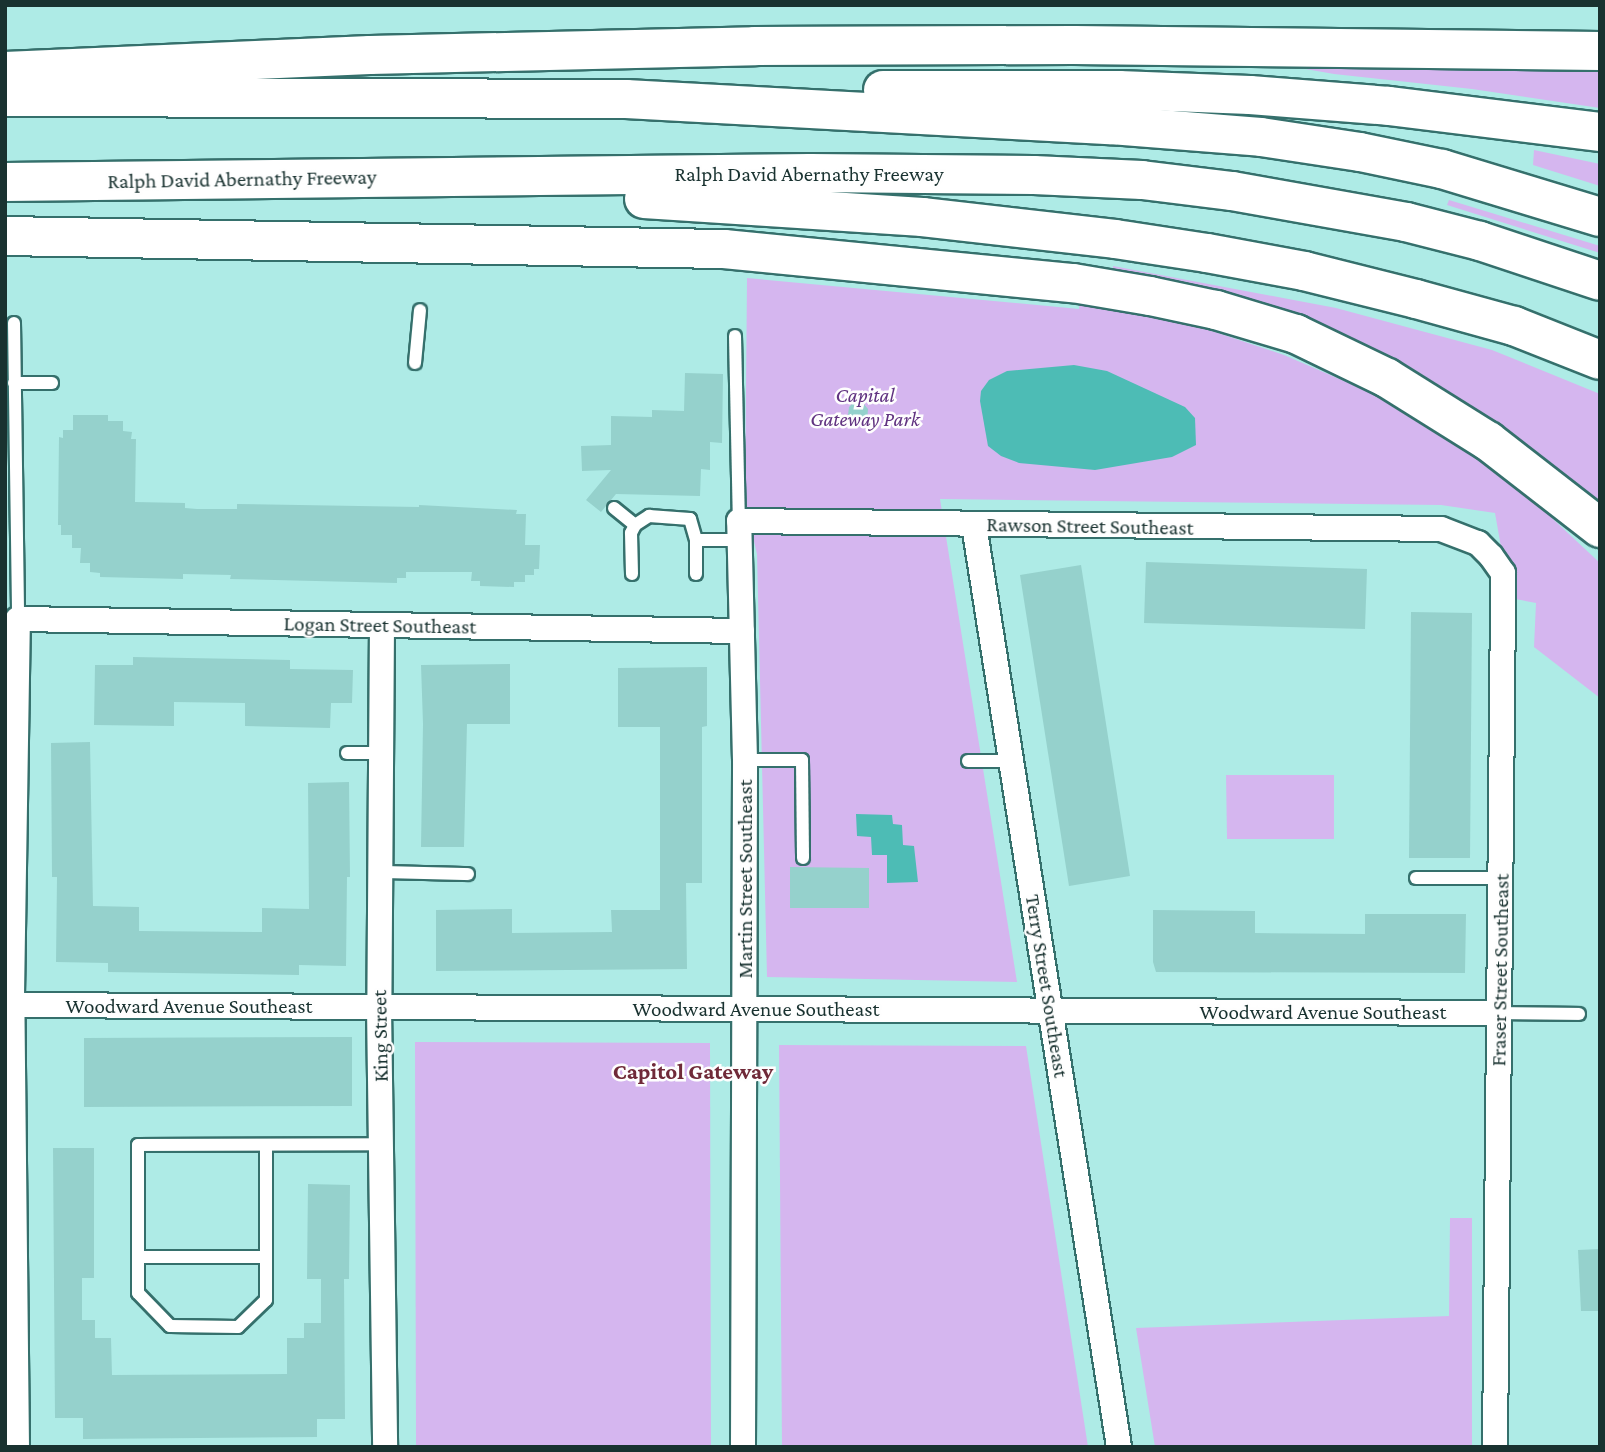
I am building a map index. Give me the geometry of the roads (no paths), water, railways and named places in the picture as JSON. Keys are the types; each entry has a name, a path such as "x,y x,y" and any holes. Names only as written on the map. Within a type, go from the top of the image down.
{"highway":[{"path":"5,71 342,56 755,46 1074,45 1600,51"},
{"path":"5,97 626,99 938,88 1119,90 1389,106 1600,132"},
{"path":"626,99 1110,125 1261,137 1442,169 1600,217"},
{"name":"Ralph David Abernathy Freeway","path":"5,182 810,173 1020,174 1142,180 1232,191 1406,222 1480,241 1600,281"},
{"path":"173,180 761,204 922,216 1115,239 1304,271 1514,326 1600,360"},
{"path":"5,236 724,249 1073,284 1150,296 1216,310 1296,334 1387,378 1488,441 1600,528"}],"street":[{"name":"Rawson Street Southeast","path":"739,530 974,525 1441,529"},
{"name":"Terry Street Southeast","path":"974,525 1119,1447"},
{"name":"Fraser Street Southeast","path":"1441,529 1478,542 1503,573 1495,1447"},
{"name":"Martin Street Southeast","path":"739,530 746,760 743,1447"},
{"name":"Logan Street Southeast","path":"18,619 742,631"},
{"path":"17,1447 10,998 18,619"},
{"name":"King Street","path":"382,625 379,1007 385,1447"},
{"name":"Woodward Avenue Southeast","path":"10,998 379,1007 1500,1013"}],"lane":[{"path":"415,363 420,310"},
{"path":"14,323 18,619"},
{"path":"696,540 739,530 735,336"},
{"path":"14,383 52,383"},
{"path":"614,508 635,525"},
{"path":"632,574 631,533 635,525 649,516 690,519 696,540 696,575"},
{"path":"347,753 381,754"},
{"path":"746,760 802,760 803,858"},
{"path":"968,761 1012,761"},
{"path":"380,872 468,874"},
{"path":"1416,878 1501,878"},
{"path":"1500,1013 1579,1014"},
{"path":"266,1145 266,1300 238,1327 170,1326 138,1293 138,1145 382,1144"},
{"path":"138,1257 266,1257"}],"water":[{"path":"1074,365 1107,371 1185,407 1195,418 1196,445 1172,457 1095,470 1019,463 1001,456 988,446 980,401 981,391 989,380 1007,371"},
{"path":"856,814 892,815 893,824 902,825 903,845 914,846 918,882 887,883 887,855 872,855 871,837 857,836"}],"district":[{"name":"Capitol Gateway","path":"693,1071"}],"park label":[{"name":"Capital Gateway Park","path":"865,407"}]}
